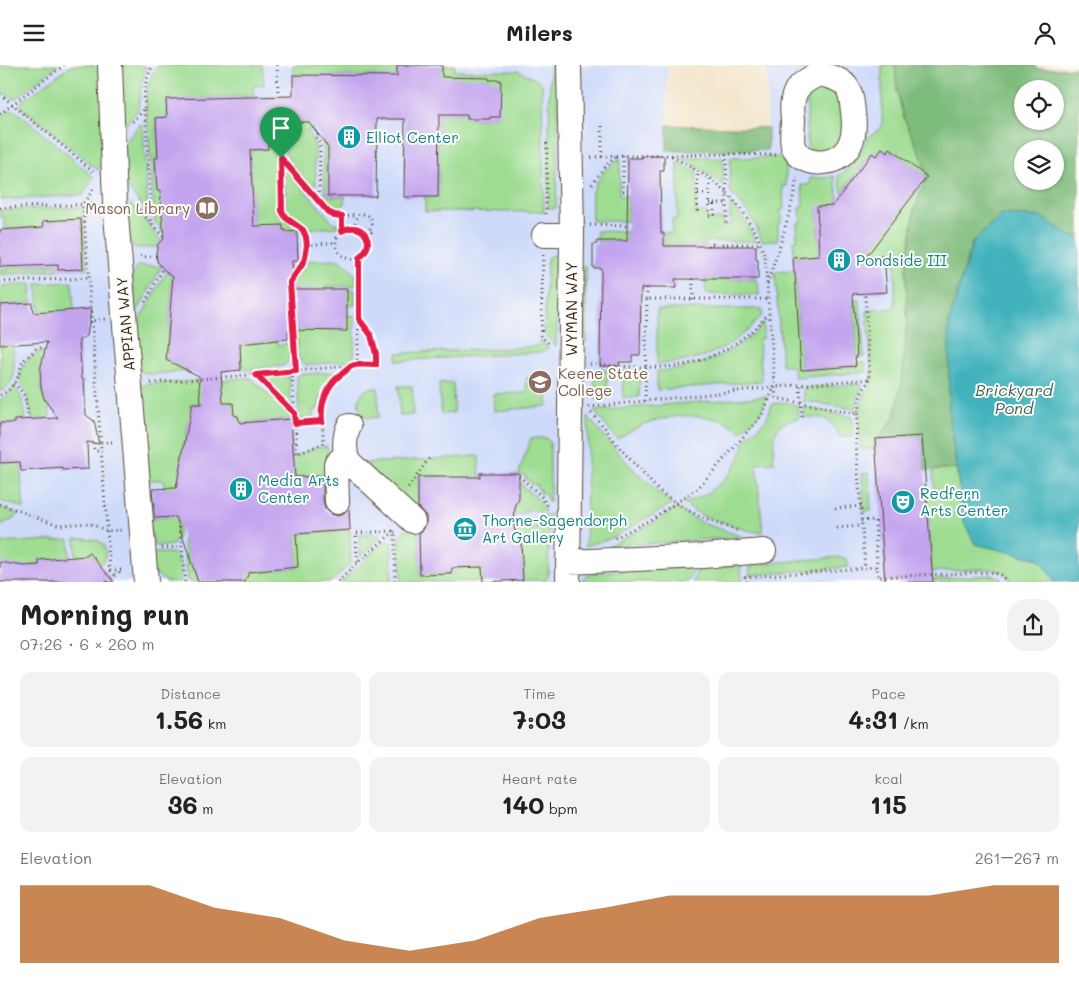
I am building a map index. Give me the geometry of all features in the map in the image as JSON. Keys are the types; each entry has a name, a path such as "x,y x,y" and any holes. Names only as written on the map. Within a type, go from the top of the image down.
{"street":[{"name":"APPIAN WAY","path":"110,65 113,146 108,186 130,384 146,582"},
{"name":"WYMAN WAY","path":"568,572 562,419 579,230 569,65"},
{"path":"819,70 839,81 848,89 852,103 854,123 852,139 847,150 838,158 825,162 806,160 798,155 794,147 792,100 797,89 819,70"},
{"path":"544,235 579,230"},
{"path":"349,426 346,433 346,457 348,461 404,526"},
{"path":"337,501 336,464 346,457"},
{"path":"568,572 703,556 764,551"}],"path":[{"path":"0,114 64,65"},
{"path":"152,225 143,94 144,85 154,65"},
{"path":"277,65 278,94"},
{"path":"0,94 108,186 164,238"},
{"path":"113,146 145,108"},
{"path":"279,109 282,211 286,218 303,230 307,245 302,265 290,282 296,454 324,443 322,403 332,383 352,365"},
{"path":"602,126 602,157"},
{"path":"318,134 315,137 320,145 319,202"},
{"path":"548,134 541,336 554,349"},
{"path":"726,154 726,223"},
{"path":"587,157 726,154 798,155 798,172 792,203 767,284"},
{"path":"672,155 710,179 727,193 740,208 761,244 766,256 776,398 857,415"},
{"path":"591,185 605,166 616,156"},
{"path":"623,156 623,191 628,191"},
{"path":"281,158 328,212 334,215 363,215 371,218 373,226 368,247 359,258 348,259 340,253 337,243 342,231 342,216"},
{"path":"698,171 698,211"},
{"path":"710,179 712,203 726,203"},
{"path":"0,207 83,205 108,186"},
{"path":"698,194 710,194"},
{"path":"83,205 89,278 90,321 110,570 115,575"},
{"path":"356,228 356,219 363,215"},
{"path":"364,232 369,231 373,226"},
{"path":"579,230 627,226"},
{"path":"342,231 356,228 364,233 368,247"},
{"path":"307,245 337,243"},
{"path":"709,246 709,243 761,244"},
{"path":"137,257 156,256"},
{"path":"357,365 359,258"},
{"path":"0,282 89,278"},
{"path":"693,279 693,300"},
{"path":"645,401 647,288"},
{"path":"864,569 856,445 857,415 861,395 870,379 865,294"},
{"path":"647,299 768,299"},
{"path":"587,363 646,367 676,366 703,359 727,348 749,333 769,313"},
{"path":"130,384 294,372 352,365 376,365 376,354 371,335 359,319"},
{"path":"0,395 8,391 17,379 23,361 36,349 45,347"},
{"path":"256,375 294,413"},
{"path":"744,533 704,519 659,491 586,407 870,379"},
{"path":"13,384 19,387 23,393 29,419"},
{"path":"800,386 802,417"},
{"path":"608,541 650,520 697,489 762,415 774,387"},
{"path":"295,423 322,421"},
{"path":"93,443 94,449 102,452"},
{"path":"407,488 430,457"},
{"path":"519,476 541,495 548,507"},
{"path":"0,504 59,525 88,523 107,531 142,529"},
{"path":"835,508 861,506"},
{"path":"861,521 875,520 878,577 990,572 1002,575 1007,582"},
{"path":"357,563 356,533 404,526"},
{"path":"338,582 357,563 404,526"},
{"path":"395,582 404,526"},
{"path":"837,528 861,526"},
{"path":"180,527 185,582"},
{"path":"746,582 745,577 877,567"},
{"path":"107,582 122,570"}],"shaded area":[{"name":"Keene State College","path":"0,65 667,65 667,150 768,150 767,65 1035,65 1036,69 1079,68 1079,582 0,582"}],"green space":[{"path":"0,65 58,65 18,97 13,98 0,89"},
{"path":"72,65 93,65 103,74 105,159 98,170 20,106 21,102"},
{"path":"119,65 146,66 138,110 122,129"},
{"path":"159,65 262,65 264,83 263,85 253,86 254,96 166,100 167,117 156,118 158,158 155,158 157,190 160,191 167,238 155,223 146,99 147,89 153,73"},
{"path":"293,65 397,65 397,80 377,76 293,75"},
{"path":"442,65 455,65 455,71 519,71 542,84 544,212 425,211 425,197 438,197 439,115 467,115 467,119 500,117 489,78 430,80 430,70 442,69"},
{"path":"551,65 558,67 559,73 556,208 548,208"},
{"path":"882,65 895,65 897,91 904,118 921,155 927,177 915,208 906,270 907,321 902,383 894,418 878,439 875,440 876,449 861,449 859,413 872,375 867,311 895,308 895,264 891,264 891,260 885,261 884,256 865,257 926,177 890,149 887,153 882,149 876,156 872,153 842,192 839,176 857,160 866,138 882,127"},
{"path":"895,65 1035,65 1036,69 1079,68 1079,238 1070,236 1041,217 1002,215 972,242 949,321 949,415 956,468 925,470 922,436 878,439 894,418 902,383 907,321 906,270 915,208 927,177 921,155 904,118 897,91"},
{"path":"812,84 839,89 844,134 830,152 812,151 807,146 807,90"},
{"path":"12,110 17,112 94,177 83,195 0,200 0,119"},
{"path":"267,121 275,121 280,215 297,231 286,232 286,230 283,230 282,225 267,226 254,234 250,150 268,149"},
{"path":"292,122 313,122 313,127 307,131 315,145 316,193 291,163 286,153 284,136"},
{"path":"140,124 143,125 148,212 125,185 123,145"},
{"path":"667,125 768,128 768,150 667,151"},
{"path":"323,141 328,141 328,196 345,196 345,204 343,205 328,206 325,200"},
{"path":"785,157 787,186 783,186 784,209 781,210 781,222 778,223 778,240 762,241 749,215 730,193 730,158"},
{"path":"682,158 723,158 723,186 715,179"},
{"path":"620,159 619,196 628,196 627,221 592,221 593,187 603,173"},
{"path":"678,162 697,173 696,212 706,212 706,219 723,219 723,225 730,225 730,203 742,216 756,241 707,241 706,246 664,246 664,233 672,233 672,219 677,219"},
{"path":"287,171 333,223 338,223 338,227 305,229 287,215 285,174"},
{"path":"835,176 838,199 836,205 817,207 819,256 794,258 793,241 797,240 797,223 801,222 800,208 803,207 802,185 810,185 811,178"},
{"path":"131,204 161,241 157,247 136,248 129,240 127,208"},
{"path":"83,207 86,269 83,269 81,219 44,221 44,227 8,229 4,228 4,217 0,217 0,210"},
{"path":"597,231 627,232 627,243 621,241 597,241"},
{"path":"553,255 559,257 560,262 556,346 544,334 547,258"},
{"path":"339,260 356,275 355,286 328,286 328,289 355,290 355,305 347,306 347,316 355,317 354,360 307,365 301,361 298,355 293,281 305,267 307,261"},
{"path":"58,265 58,270 0,275 0,270 9,270 9,267"},
{"path":"138,266 160,266 161,268 135,316 133,274"},
{"path":"582,266 586,266 586,342 582,342"},
{"path":"794,271 794,273 803,273 795,280 801,370 855,366 855,363 865,362 866,372 795,378 793,366 782,366 775,272"},
{"path":"167,272 172,274 172,286 166,360 188,371 147,374 140,371 136,325"},
{"path":"705,279 755,279 755,281 758,281 759,295 706,294"},
{"path":"72,282 74,311 39,313 37,284"},
{"path":"31,284 32,303 0,305 0,286"},
{"path":"854,300 859,300 860,302 864,356 857,357"},
{"path":"657,309 761,309 762,315 739,337 715,351 702,357 657,364"},
{"path":"763,323 763,338 759,338 762,381 657,390 657,371 687,367 715,358 741,343"},
{"path":"277,340 278,345 289,344 290,357 285,364 282,366 241,370 240,344"},
{"path":"540,340 549,348 541,352 396,361 397,353 539,346"},
{"path":"12,344 13,378 11,383 0,392 0,345"},
{"path":"45,351 41,387 44,399 49,406 50,417 32,419 27,395 19,380 27,361 34,355"},
{"path":"595,370 607,370 608,398 595,399"},
{"path":"623,370 640,371 639,397 623,398"},
{"path":"340,372 325,388 318,409 313,410 313,418 299,419 297,377 301,374"},
{"path":"266,376 288,377 291,406 265,380"},
{"path":"548,377 547,406 494,411 493,394 527,393 527,378"},
{"path":"251,378 290,414 291,419 240,423 238,416 234,416 233,403 191,404 192,419 189,419 178,478 178,488 164,489 163,480 144,480 140,388 148,384"},
{"path":"453,383 454,413 441,414 439,384"},
{"path":"863,385 855,409 804,401 804,388"},
{"path":"398,386 412,386 413,415 400,416"},
{"path":"14,387 24,406 26,419 15,420 16,426 0,423 0,399 7,396"},
{"path":"378,388 378,417 370,418 361,413 358,404 365,390"},
{"path":"767,396 760,413 741,432 718,420 706,417 679,416 641,425 617,439 594,411"},
{"path":"786,402 798,406 799,418 783,423 779,427 774,439 774,463 756,464 763,532 750,531 703,516 682,503 705,495 726,478 739,459 745,441 766,419 772,404"},
{"path":"804,407 852,417 853,437 840,437 833,425 826,419 804,417"},
{"path":"588,417 638,474 672,504 613,537 586,546"},
{"path":"531,438 546,438 550,442 550,502 547,502 546,494 540,493 537,485 530,484 530,481 525,479 526,476 519,473"},
{"path":"327,446 329,475 285,478 291,458 317,447"},
{"path":"479,456 480,493 452,477 418,477 418,516 366,463"},
{"path":"20,462 24,508 0,501 0,463"},
{"path":"956,468 964,522 975,544 1038,559 1053,579 1053,582 1011,582 1007,575 1002,572 987,569 932,572 927,494 934,493 933,470"},
{"path":"862,473 869,473 871,511 864,511"},
{"path":"519,483 523,485 523,488 529,490 528,493 535,495 535,498 543,505 544,512 530,510 514,517"},
{"path":"0,507 19,514 0,526"},
{"path":"676,508 702,523 743,537 608,546 651,524"},
{"path":"550,514 548,577 544,580 523,580 521,542 516,535 514,526 532,529 538,527 544,516"},
{"path":"177,516 178,536 175,543 172,545 155,546 146,519"},
{"path":"410,525 419,533 420,575 452,574 452,568 482,567 483,582 401,582 400,535"},
{"path":"350,530 351,563 331,582 242,582 249,572 298,567 296,534"},
{"path":"183,535 198,582 188,582"},
{"path":"359,535 380,536 360,557"},
{"path":"75,538 94,539 101,542 106,551 103,561 100,564 90,553 76,565"},
{"path":"69,539 70,557 39,560 39,565 23,566 0,563 0,543"},
{"path":"383,543 391,543 392,549 391,582 341,582"},
{"path":"149,553 173,553 178,559 180,566 181,582 166,582 151,570"},
{"path":"840,557 847,559 848,567 749,575 750,567 757,564"},
{"path":"741,565 742,582 693,582 699,568"},
{"path":"695,567 688,582 582,582 585,577 593,573"},
{"path":"992,575 1004,582 933,582 932,579"}],"water":[{"name":"Brickyard Pond","path":"1002,215 1041,217 1070,236 1079,238 1079,582 1053,582 1053,579 1038,559 975,544 964,522 949,415 949,321 973,242"}],"building":[{"path":"397,65 442,65 442,77 501,80 500,117 467,119 467,115 439,115 438,197 404,197 405,119 377,119 376,196 328,196 328,147 309,122 267,122 268,149 250,150 254,226 283,225 283,230 286,230 286,232 297,231 298,261 292,261 294,289 347,289 347,331 288,330 288,339 240,344 241,370 221,372 223,403 233,403 234,416 238,416 240,423 291,419 295,477 323,476 323,502 325,509 330,514 337,516 344,514 349,509 350,530 296,534 298,567 249,572 245,582 198,582 176,517 155,518 152,489 176,488 192,404 201,404 199,376 166,360 173,276 163,269 157,261 156,252 158,244 164,238 160,191 157,191 155,158 158,158 156,118 167,117 166,99 293,96 293,75 397,76"},
{"name":"Pondside III","path":"882,149 887,153 890,149 927,177 866,257 884,256 887,292 853,294 856,366 801,370 793,258 819,256 817,206 833,205 872,153 876,156"},
{"path":"643,156 664,156 664,171 660,171 661,233 664,233 664,246 756,246 758,279 675,279 676,288 641,288 640,355 632,355 632,362 619,362 619,366 600,366 601,268 593,268 593,244 597,244 597,241 627,241 628,158 643,158"},
{"path":"81,219 83,269 58,270 58,265 0,267 0,230 44,227 43,221"},
{"path":"32,303 33,313 91,309 87,336 79,340 86,415 94,421 99,444 87,442 88,469 63,470 63,468 21,471 20,462 0,463 0,423 15,423 15,420 58,418 44,399 41,387 40,370 47,342 0,345 0,305"},
{"name":"Redfern Arts Center","path":"922,436 933,582 885,582 875,439"},
{"name":"Thorne-Sagendorph Art Gallery","path":"480,473 519,473 519,499 515,508 514,526 516,535 521,541 523,580 483,582 482,567 452,568 452,574 420,575 419,533 426,524 426,516 418,507 418,477 480,477"},
{"path":"90,553 114,582 0,582 0,562 23,566 39,565 39,560 86,556"}],"place":[{"name":"Elliot Center","path":"349,137"},
{"name":"Mason Library","path":"207,208"},
{"name":"Pondside III","path":"839,260"},
{"name":"Keene State College","path":"540,382"},
{"name":"Media Arts Center","path":"241,489"},
{"name":"Redfern Arts Center","path":"903,502"},
{"name":"Thorne-Sagendorph Art Gallery","path":"465,529"}],"route":[{"path":"281,158 328,212 342,216 342,231 356,228 364,233 368,242 366,251 359,258 359,319 371,335 376,354 376,365 352,365 337,377 326,393 322,403 322,421 295,423 294,413 256,375 296,371 290,282 302,265 307,245 303,230 286,218 282,211 281,158"}]}
